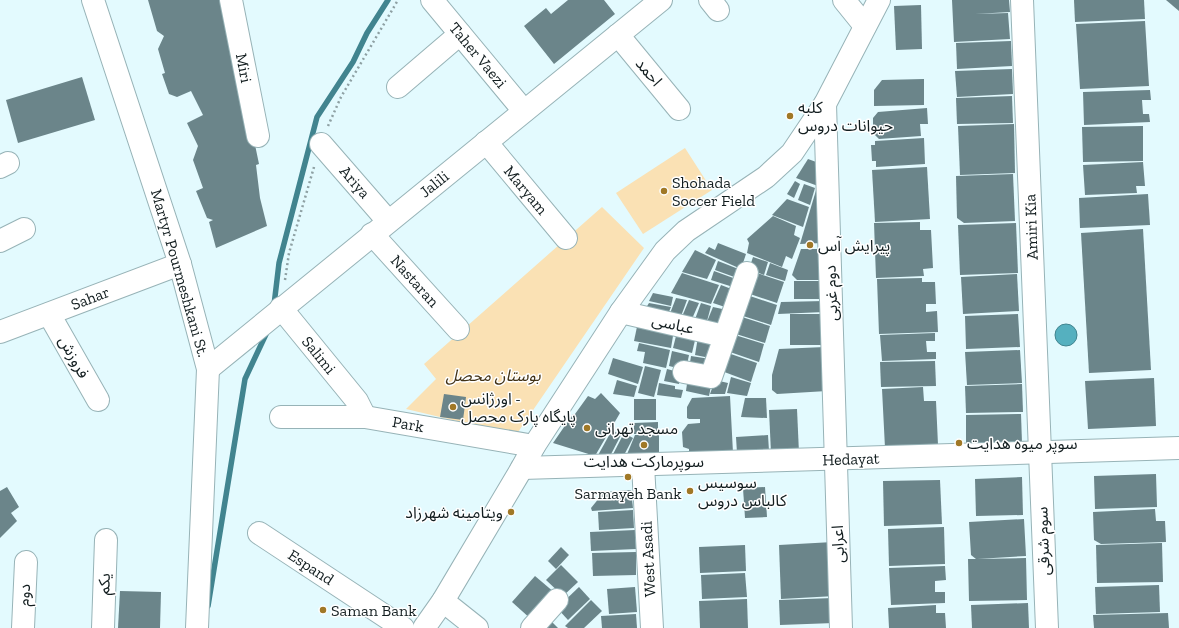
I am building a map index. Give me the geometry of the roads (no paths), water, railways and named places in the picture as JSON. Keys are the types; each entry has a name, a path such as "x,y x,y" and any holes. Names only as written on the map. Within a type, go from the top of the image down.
{"street":[{"name":"Martyr Pourmeshkani St.","path":"93,0 180,264 208,369 198,628"},
{"name":"Miri","path":"231,0 258,136"},
{"name":"Taher Vaezi","path":"432,0 524,111"},
{"name":"Jalili","path":"208,369 380,227 661,0"},
{"path":"844,0 865,26"},
{"path":"424,628 443,601 534,446 621,312 665,251 675,240 778,168 792,153 825,104 879,0"},
{"name":"Amiri Kia","path":"1022,0 1040,454"},
{"path":"398,87 460,34"},
{"name":"احمد","path":"618,35 680,109"},
{"name":"دوم غربی","path":"825,104 836,459"},
{"name":"Maryam","path":"486,142 566,238"},
{"name":"Ariya","path":"321,144 380,227"},
{"name":"Nastaran","path":"380,227 458,328"},
{"path":"0,241 24,229"},
{"name":"Sahar","path":"0,332 180,264"},
{"path":"684,372 711,376 747,273"},
{"name":"Salimi","path":"281,308 361,409"},
{"name":"عباسی","path":"621,312 724,336"},
{"name":"فروزش","path":"50,314 98,400"},
{"name":"Park","path":"281,417 361,409 534,446"},
{"name":"Hedayat","path":"522,468 1040,454 1179,448"},
{"name":"سوم شرقی","path":"1040,454 1047,628"},
{"name":"اعرابی","path":"836,459 842,628"},
{"name":"West Asadi","path":"643,465 652,628"},
{"name":"Espand","path":"259,533 403,628"},
{"name":"یکم","path":"103,628 106,540"},
{"name":"دوم","path":"22,628 26,562"},
{"path":"532,628 557,600"},
{"path":"443,601 476,628"}],"water":[{"path":"1066,324 1074,327 1077,335 1074,343 1066,346 1058,343 1055,335 1058,327"}],"waterway":[{"path":"274,305 279,263 317,117 353,62 367,33 388,0"},
{"path":"208,606 245,379 267,332"}],"place":[{"name":"کلبه حیوانات دروس","path":"790,116"},
{"name":"Shohada Soccer Field","path":"664,191"},
{"name":"پیرایش آس","path":"810,245"},
{"name":"اورژانس - پایگاه پارک محصل","path":"453,407"},
{"name":"مسجد تهرانی","path":"587,428"},
{"name":"سوپر میوه هدایت","path":"959,443"},
{"name":"سوپرمارکت هدایت","path":"644,445"},
{"name":"Sarmayeh Bank","path":"628,477"},
{"name":"سوسیس کالباس دروس","path":"690,491"},
{"name":"ویتامینه شهرزاد","path":"511,512"},
{"name":"Saman Bank","path":"323,610"}],"park label":[{"name":"بوستان محصل","path":"493,375"}]}
